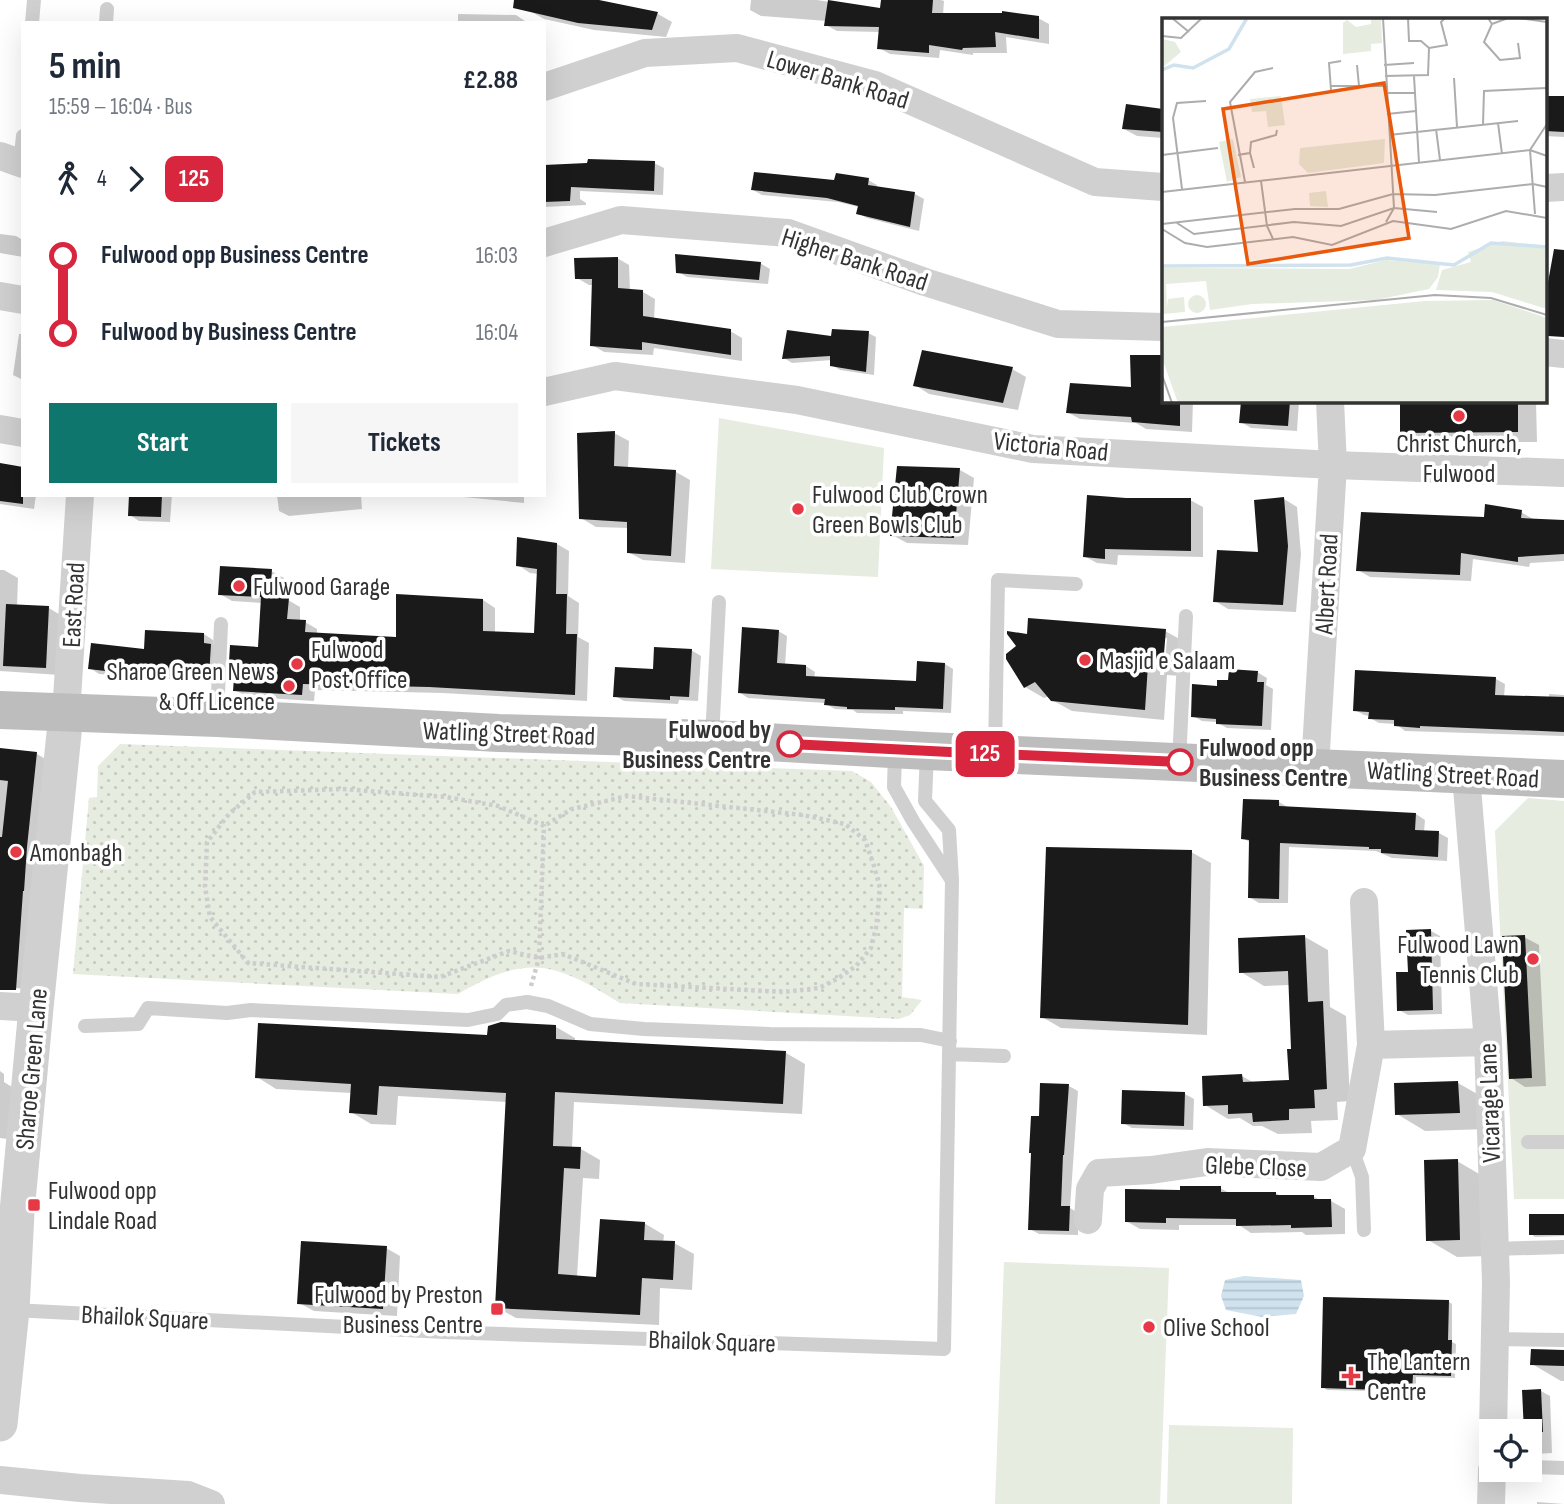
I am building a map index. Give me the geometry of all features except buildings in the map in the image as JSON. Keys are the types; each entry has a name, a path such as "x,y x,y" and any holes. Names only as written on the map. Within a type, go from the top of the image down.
{"main road":[{"name":"Watling Street Road","path":"0,710 499,733 712,739 1564,779"}],"street":[{"name":"Lower Bank Road","path":"546,86 645,53 737,48 875,85 1095,182 1162,187"},
{"path":"1546,188 1564,187"},
{"name":"Higher Bank Road","path":"546,242 621,220 788,233 925,282 1058,324 1162,327"},
{"path":"0,296 21,300"},
{"path":"1546,352 1564,354"},
{"name":"Victoria Road","path":"546,392 615,376 797,400 1033,449 1333,465 1564,473"},
{"name":"Albert Road","path":"1315,768 1333,465 1330,402"},
{"path":"0,429 21,433"},
{"name":"East Road","path":"66,714 80,497"},
{"name":"Sharoe Green Lane","path":"1,1413 12,1310 9,1211 36,1007 66,714"},
{"name":"Vicarage Lane","path":"1466,775 1488,1042 1496,1282 1493,1419"},
{"path":"1352,1149 1371,1045 1364,902"},
{"path":"0,1006 36,1007"},
{"path":"1371,1045 1488,1042"},
{"name":"Glebe Close","path":"1088,1220 1090,1189 1099,1173 1151,1170 1207,1162 1321,1167 1352,1149"},
{"path":"0,1480 80,1496 188,1495 211,1504"},
{"path":"1490,1504 1491,1482"}],"lane":[{"path":"32,21 34,0"},
{"path":"995,754 998,580 1076,584"},
{"path":"712,739 719,602"},
{"path":"1180,762 1186,616"},
{"path":"217,718 220,624"},
{"path":"911,750 894,787 952,880"},
{"name":"Bhailok Square","path":"12,1310 443,1325 944,1349 952,880 948,830 925,801 911,750"},
{"path":"85,1026 138,1024 148,1008 468,1020 498,1014 506,1005 527,1002 548,1006 590,1024 770,1034 922,1035 949,1047 1003,1056"},
{"path":"1528,1142 1564,1142"},
{"path":"1352,1149 1362,1177 1364,1230"},
{"path":"1493,1249 1564,1247"},
{"path":"1494,1339 1564,1339"},
{"path":"1542,1467 1564,1468"}],"path":[{"path":"343,789 446,797 498,806 544,826 572,809 627,796 803,815 845,824 865,840 880,888 871,948 856,966 837,979 819,988 784,992 636,984 563,954 539,958 509,951 440,977 248,963 210,917 205,887 207,842 229,814 256,792 343,789"},
{"path":"527,1002 539,958 544,826"}],"shaded area":[{"name":"Fulwood Club Crown Green Bowls Club","path":"719,418 884,448 878,577 711,569"},
{"path":"120,744 852,771 871,782 891,807 924,866 923,909 904,908 902,997 922,1000 910,1015 899,1019 620,1003 577,979 558,971 540,968 503,972 458,994 73,974 89,798 97,797 98,766"},
{"name":"Fulwood Lawn Tennis Club","path":"1528,798 1564,801 1564,1199 1514,1199 1495,831"},
{"path":"1004,1262 1169,1268 1160,1504 995,1504"},
{"path":"1169,1425 1293,1428 1292,1504 1167,1504"}],"water":[{"path":"1244,1276 1301,1280 1304,1296 1296,1314 1262,1317 1226,1310 1221,1296 1225,1280"}],"bus line":[{"name":"125","path":"790,744 1180,762"}],"place":[{"name":"Christ Church, Fulwood","path":"1459,416"},
{"name":"Fulwood Club Crown Green Bowls Club","path":"798,509"},
{"name":"Fulwood Garage","path":"239,586"},
{"name":"Masjid e Salaam","path":"1085,660"},
{"name":"Fulwood Post Office","path":"297,664"},
{"name":"Sharoe Green News & Off Licence","path":"289,686"},
{"name":"Fulwood by Business Centre","path":"790,744"},
{"name":"Fulwood opp Business Centre","path":"1180,762"},
{"name":"Amonbagh","path":"16,852"},
{"name":"Fulwood Lawn Tennis Club","path":"1533,959"},
{"name":"Fulwood opp Lindale Road","path":"34,1205"},
{"name":"Fulwood by Preston Business Centre","path":"497,1309"},
{"name":"Olive School","path":"1149,1327"},
{"name":"The Lantern Centre","path":"1351,1376"}]}
